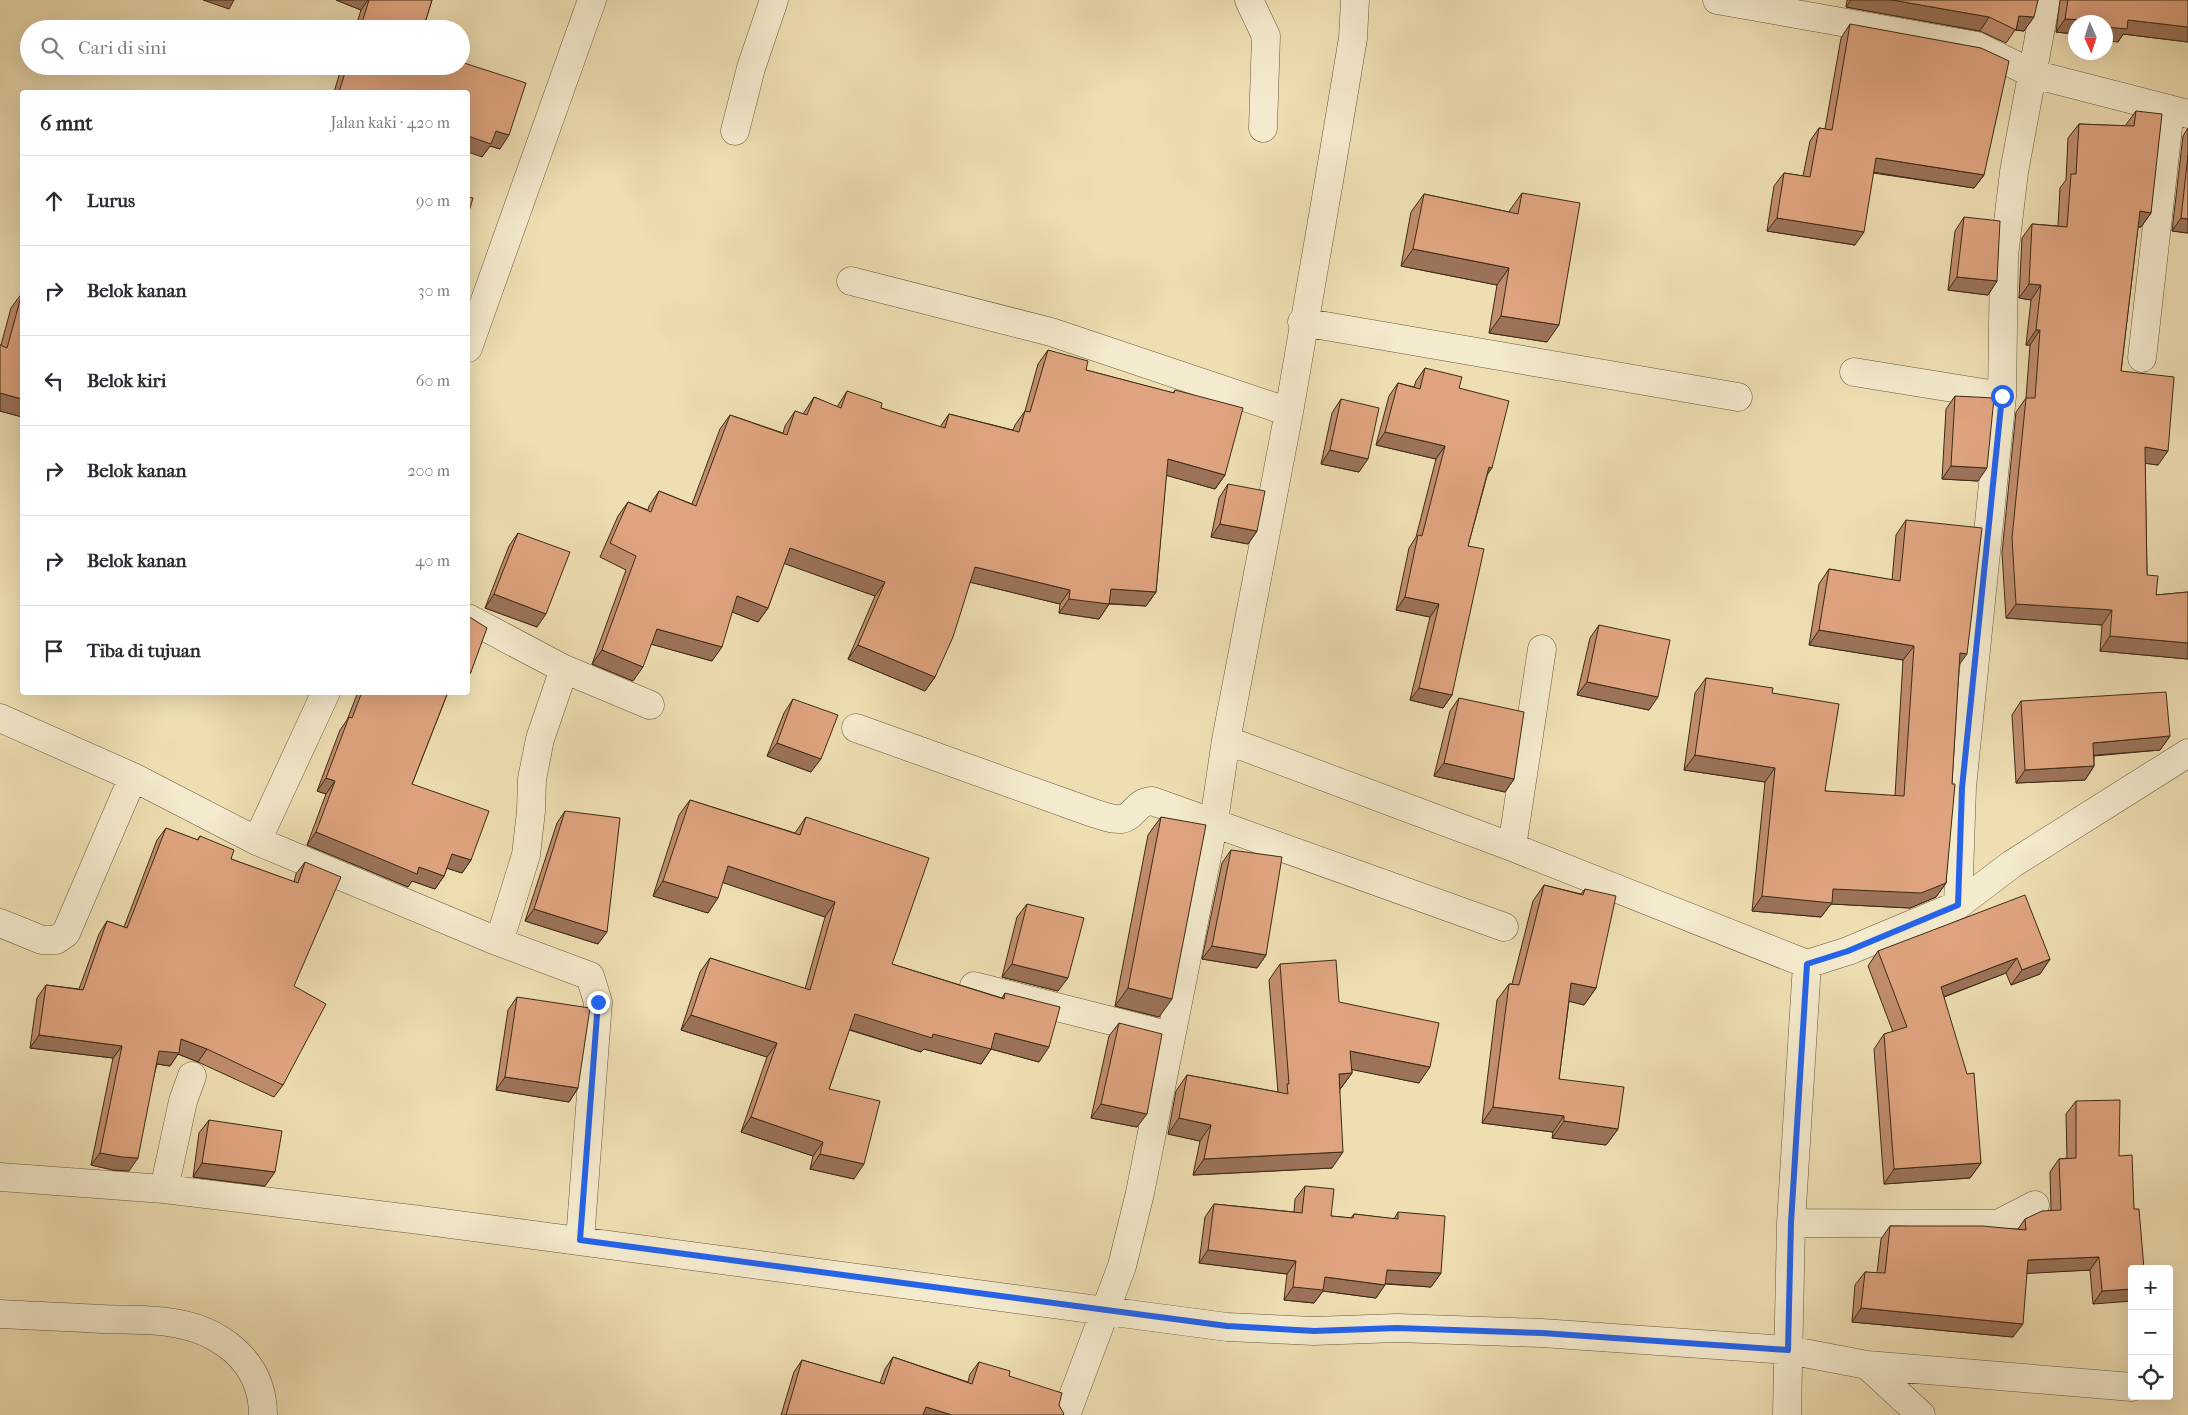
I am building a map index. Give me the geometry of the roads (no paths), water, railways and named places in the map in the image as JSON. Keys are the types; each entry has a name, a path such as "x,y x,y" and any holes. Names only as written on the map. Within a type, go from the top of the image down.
{"street":[{"path":"470,342 592,0"},
{"path":"734,131 751,68 774,0"},
{"path":"1249,0 1266,36 1263,128"},
{"path":"1066,1415 1122,1266 1171,1036 1214,821 1226,740 1289,412 1302,322 1353,38 1355,0"},
{"path":"1717,0 1977,46 2033,74 2179,112 2142,358"},
{"path":"1958,905 1962,788 2002,396 2004,256 2014,172 2046,0"},
{"path":"851,281 1051,332 1289,412"},
{"path":"1302,322 1738,397"},
{"path":"1854,372 2002,396"},
{"path":"470,619 564,669 650,705"},
{"path":"1512,847 1542,649"},
{"path":"499,942 526,855 531,811 532,779 540,739 564,669"},
{"path":"257,841 325,695"},
{"path":"0,718 133,777 257,841 499,942 590,976 598,1002 580,1240"},
{"path":"856,728 1096,814 1122,819 1129,815 1139,803 1152,801 1214,821 1504,927"},
{"path":"1226,740 1512,847 1807,964 1848,951 1958,905 2012,864 2188,753"},
{"path":"0,924 42,940 56,940 66,933 133,777"},
{"path":"1788,1415 1791,1223 1807,964"},
{"path":"974,986 1171,1036"},
{"path":"164,1189 183,1101 192,1076"},
{"path":"0,1177 164,1189 580,1240 1104,1312 1227,1326 1314,1331 1397,1328 1542,1333 1788,1350 1867,1365 2128,1387"},
{"path":"1791,1223 1998,1224 2035,1205"},
{"path":"0,1314 167,1322 200,1329 225,1342 245,1359 261,1391 263,1415"},
{"path":"1867,1365 1921,1415"}]}
